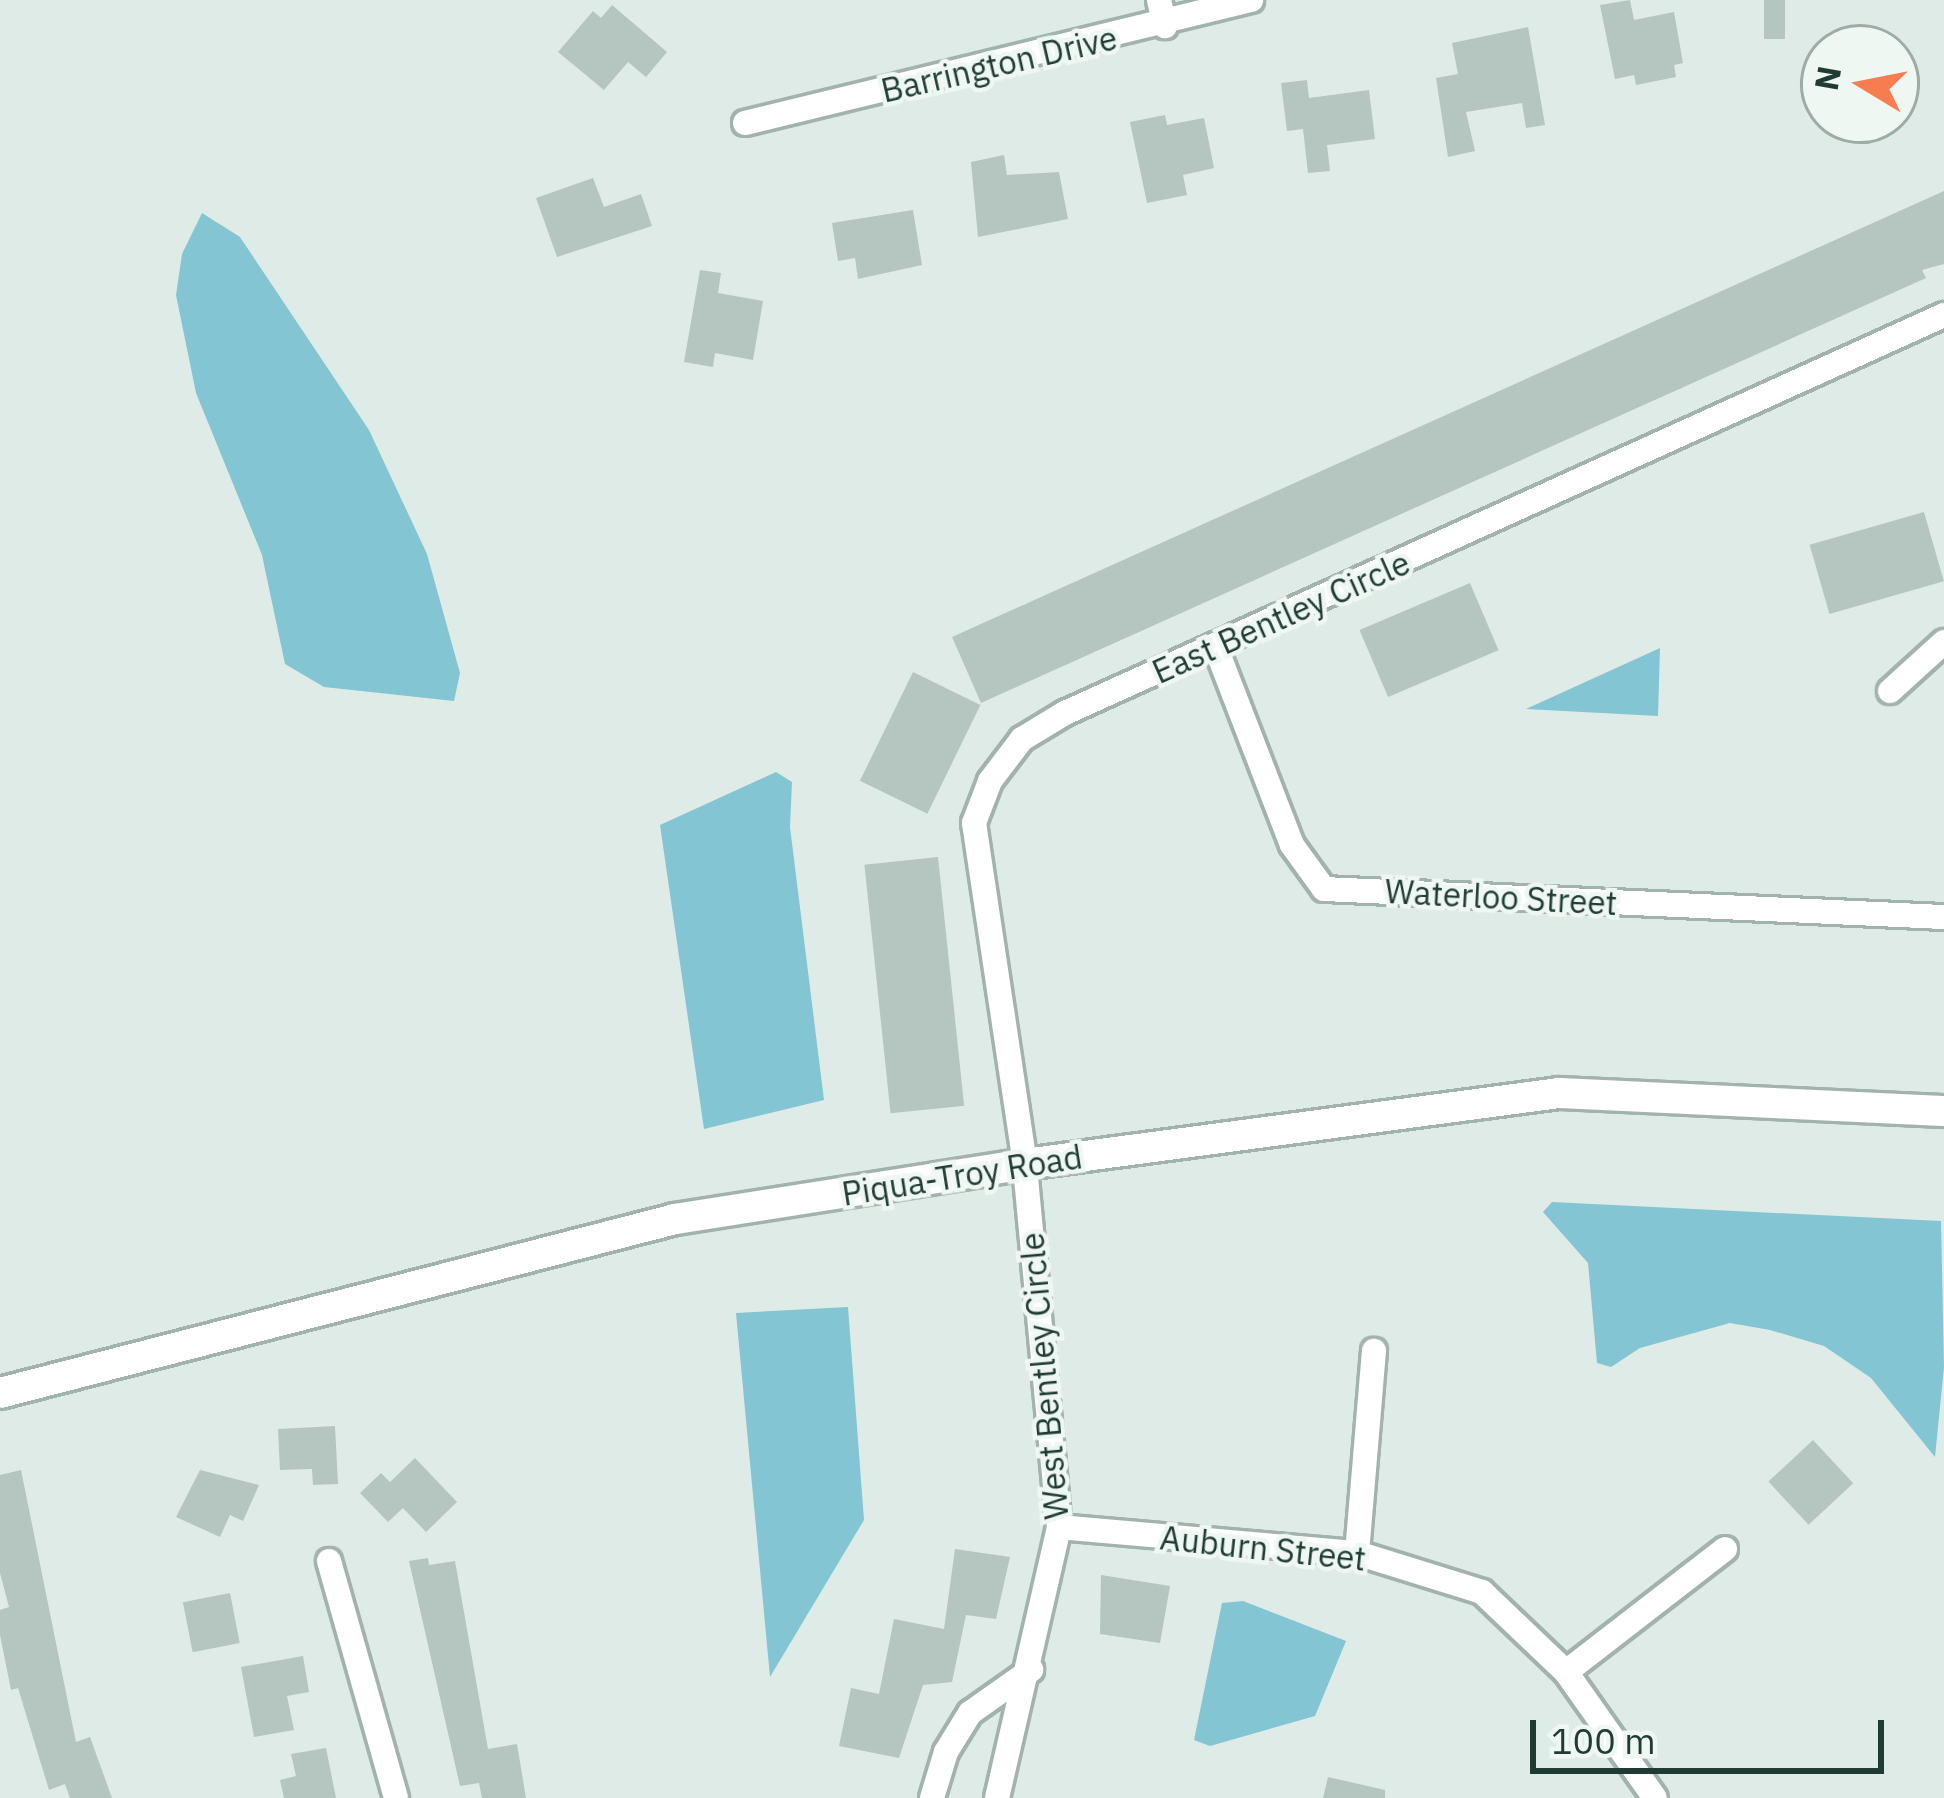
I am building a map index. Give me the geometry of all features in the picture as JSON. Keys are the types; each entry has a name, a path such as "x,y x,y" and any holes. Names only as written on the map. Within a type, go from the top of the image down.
{"street":[{"path":"1159,0 1165,26"},
{"name":"Barrington Drive","path":"745,123 1165,26 1252,0"},
{"name":"East Bentley Circle","path":"1025,1164 974,823 990,782 1022,739 1944,315"},
{"path":"1890,691 1944,642"},
{"name":"Waterloo Street","path":"1216,648 1292,845 1324,889 1944,917"},
{"name":"Piqua-Troy Road","path":"0,1393 675,1219 1025,1164 1559,1093 1944,1111"},
{"name":"West Bentley Circle","path":"997,1798 1031,1670 1059,1527 1025,1164"},
{"path":"1357,1553 1374,1352"},
{"name":"Auburn Street","path":"1059,1527 1357,1553 1482,1592 1566,1672 1655,1798"},
{"path":"1566,1672 1724,1550"},
{"path":"329,1561 396,1798"},
{"path":"932,1798 946,1752 970,1713 1031,1670"}],"water":[{"path":"202,213 240,237 369,430 427,554 460,673 454,701 324,687 285,664 262,555 196,393 176,295 182,254"},
{"path":"1660,648 1658,716 1526,709"},
{"path":"776,772 792,782 790,827 824,1100 704,1129 660,825"},
{"path":"1552,1202 1941,1221 1944,1367 1935,1457 1871,1378 1824,1346 1770,1330 1730,1323 1640,1348 1611,1367 1597,1363 1588,1263 1543,1212"},
{"path":"848,1307 864,1520 770,1677 736,1313"},
{"path":"1243,1601 1346,1641 1315,1716 1210,1746 1194,1740 1222,1603"}],"building":[{"path":"1630,0 1634,20 1674,12 1683,63 1674,65 1676,77 1636,85 1634,75 1615,79 1600,5"},
{"path":"1764,0 1785,0 1785,39 1764,39"},
{"path":"612,5 667,52 646,77 628,62 604,90 558,52 593,11 601,18"},
{"path":"1528,27 1545,125 1526,128 1522,103 1466,112 1475,151 1448,157 1436,78 1458,74 1452,43"},
{"path":"1307,80 1309,98 1369,90 1375,139 1327,145 1330,171 1308,173 1303,129 1287,131 1281,83"},
{"path":"1165,115 1167,125 1204,118 1214,168 1183,175 1187,195 1147,203 1130,122"},
{"path":"1004,155 1007,175 1059,172 1068,219 978,237 971,162"},
{"path":"593,178 604,207 641,194 652,226 557,257 536,198"},
{"path":"1944,191 1944,264 1922,270 1926,278 981,703 952,637"},
{"path":"913,210 922,265 858,279 855,258 838,261 832,223"},
{"path":"700,270 721,273 718,293 763,301 753,360 715,353 713,367 684,362"},
{"path":"1924,512 1944,581 1829,614 1810,545"},
{"path":"1470,583 1499,650 1388,697 1360,630"},
{"path":"913,672 980,705 927,814 860,781"},
{"path":"938,857 964,1106 891,1113 864,865"},
{"path":"335,1426 338,1484 313,1485 312,1469 280,1470 278,1429"},
{"path":"1813,1440 1853,1483 1809,1525 1768,1482"},
{"path":"415,1458 457,1502 426,1532 403,1508 388,1522 360,1493 381,1473 390,1482"},
{"path":"21,1470 76,1742 90,1737 112,1798 70,1798 65,1784 49,1790 18,1688 11,1690 0,1635 0,1610 9,1607 0,1573 0,1475"},
{"path":"200,1470 259,1485 243,1521 230,1515 220,1537 176,1517"},
{"path":"955,1549 1010,1557 996,1619 966,1615 952,1682 923,1685 899,1758 839,1746 851,1688 879,1694 894,1619 944,1629"},
{"path":"428,1558 429,1565 455,1561 488,1749 517,1744 526,1798 482,1798 479,1783 460,1786 409,1561"},
{"path":"1101,1575 1170,1586 1160,1643 1100,1634"},
{"path":"230,1593 240,1643 193,1652 183,1602"},
{"path":"303,1656 309,1692 287,1696 294,1730 254,1737 241,1667"},
{"path":"326,1748 336,1798 284,1798 280,1780 296,1776 291,1754"},
{"path":"1328,1777 1385,1790 1385,1798 1323,1798"}]}
